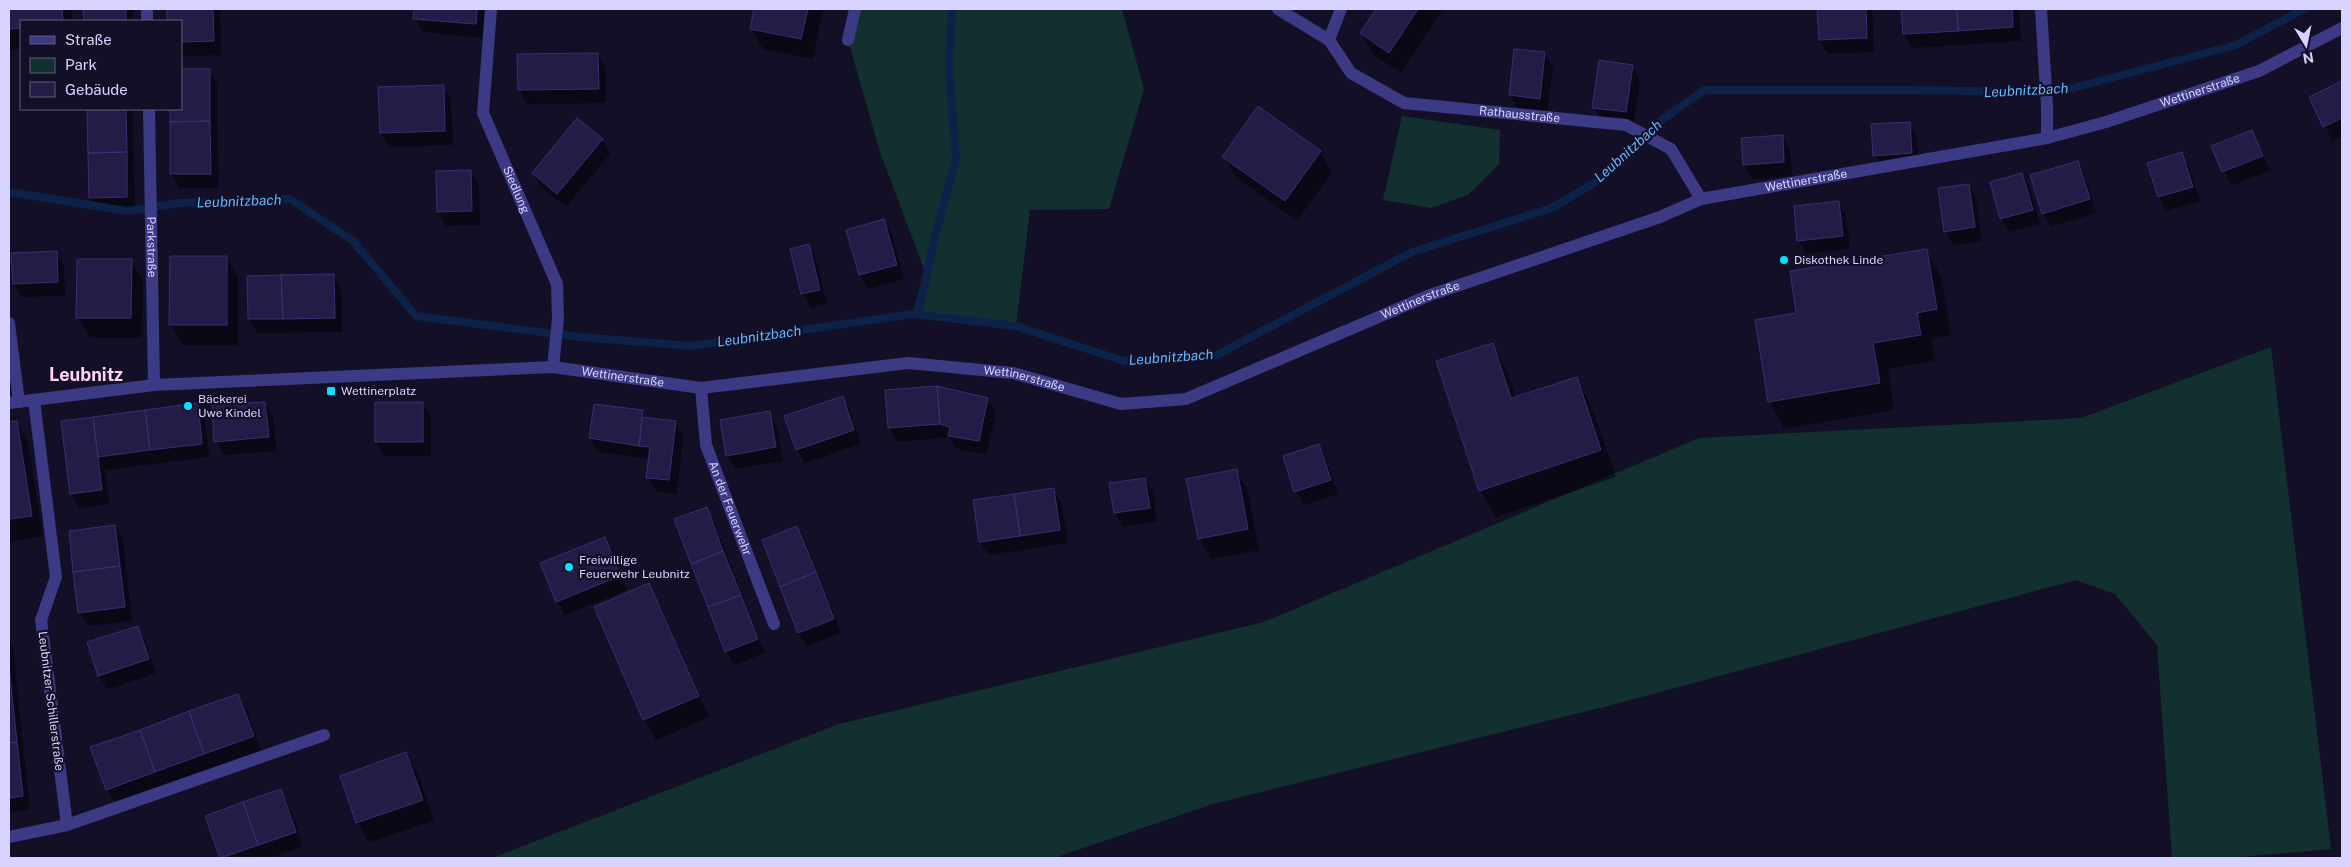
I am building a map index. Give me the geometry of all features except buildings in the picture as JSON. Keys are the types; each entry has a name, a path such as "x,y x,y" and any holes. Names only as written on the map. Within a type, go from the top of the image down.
{"street":[{"name":"Siedlung","path":"491,9 483,113 557,284 558,319 553,367"},
{"path":"848,40 855,9"},
{"name":"Rathausstraße","path":"1278,9 1329,40 1352,73 1404,103 1626,125 1671,149 1701,199"},
{"path":"1329,40 1341,9"},
{"path":"2042,9 2047,138"},
{"name":"Wettinerstraße","path":"154,385 553,367 701,388 908,363 1013,373 1122,404 1186,399 1430,294 1660,217 1701,199 2047,138 2106,122 2259,71 2342,28"},
{"name":"Parkstraße","path":"149,110 154,385"},
{"path":"9,323 14,402 154,385"},
{"name":"An der Feuerwehr","path":"701,388 706,444 774,624"},
{"name":"Leubnitzer Schillerstraße","path":"34,400 56,577 41,620 67,825"},
{"path":"9,837 67,825 324,735"}],"green space":[{"path":"855,9 1122,9 1144,89 1109,209 1030,210 1016,326 913,314 924,269 880,152 848,40"},
{"path":"1402,116 1500,130 1499,164 1468,195 1431,208 1383,200"},
{"path":"2271,347 2331,849 2229,858 2172,858 2157,645 2115,594 2076,580 1608,706 1213,804 1054,858 492,858 839,724 1264,622 1699,438 2081,418"}],"waterway":[{"path":"918,315 935,236 956,159 949,67 952,9"},
{"name":"Leubnitzbach","path":"9,192 127,211 180,203 290,199 353,241 416,316 580,337 691,346 913,314 1016,326 1124,361 1213,357 1412,252 1552,208 1604,177 1633,151 1663,119 1704,90 2027,92 2073,88 2236,45 2304,9"}],"place":[{"name":"Diskothek Linde","path":"1784,260"},
{"name":"Wettinerplatz","path":"331,391"},
{"name":"Bäckerei Uwe Kindel","path":"188,406"},
{"name":"Freiwillige Feuerwehr Leubnitz","path":"569,567"}],"district":[{"name":"Leubnitz","path":"86,374"}]}
